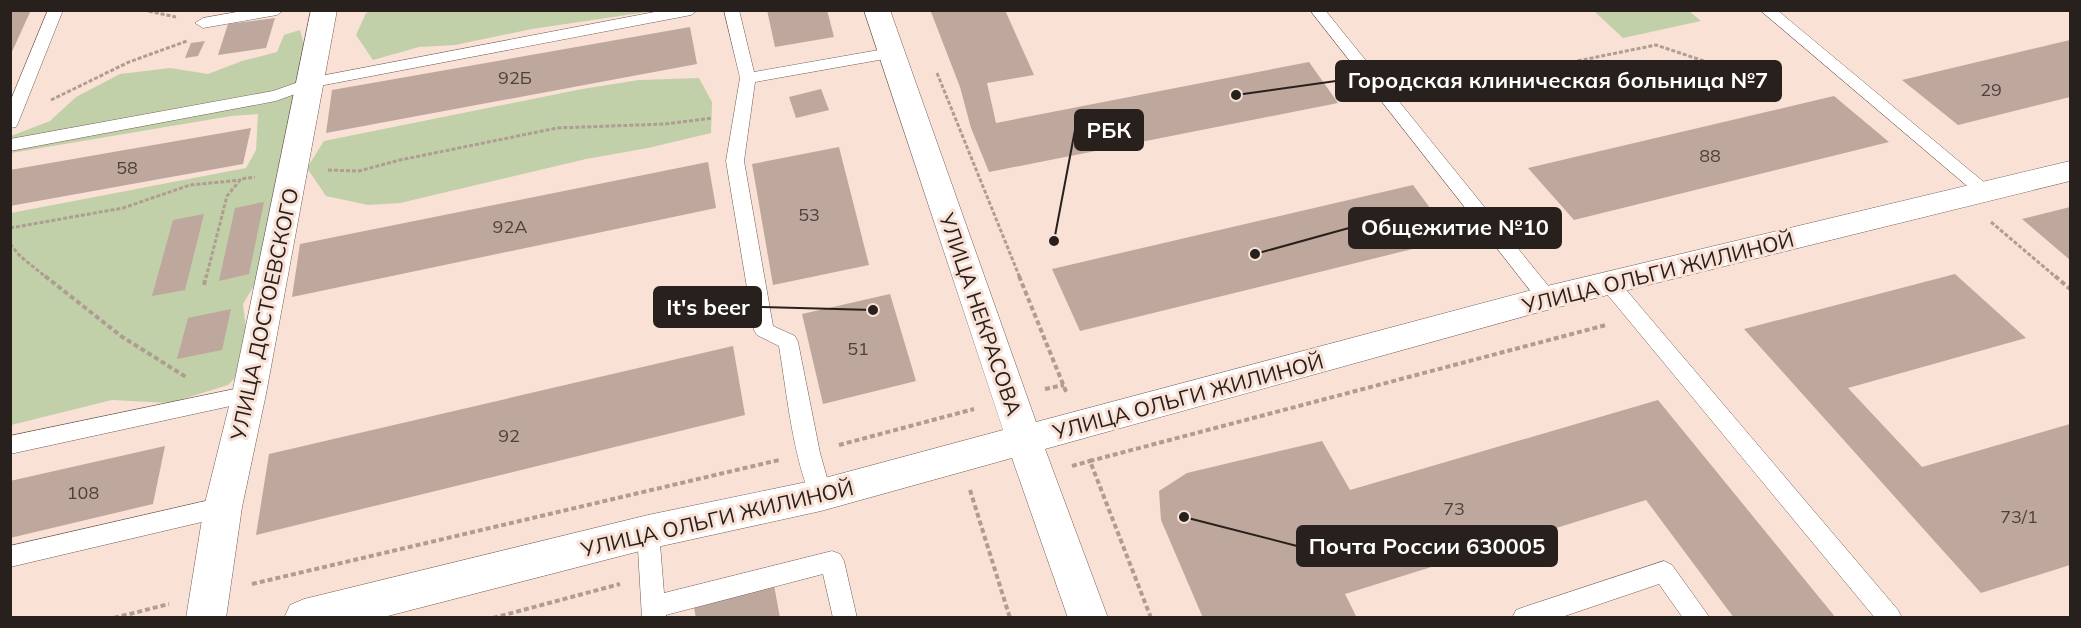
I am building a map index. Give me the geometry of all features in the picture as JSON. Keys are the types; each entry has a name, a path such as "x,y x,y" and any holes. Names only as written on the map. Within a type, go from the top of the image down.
{"street":[{"name":"УЛИЦА НЕКРАСОВА","path":"877,10 1036,476 1088,618"},
{"name":"УЛИЦА ДОСТОЕВСКОГО","path":"209,606 238,397 294,169 324,11"},
{"name":"УЛИЦА ОЛЬГИ ЖИЛИНОЙ","path":"320,616 648,532 821,495 1547,298 1609,283 1986,205 2070,171"}],"lane":[{"path":"11,121 56,10"},
{"path":"203,23 278,10"},
{"path":"324,11 329,10"},
{"path":"10,145 276,96 310,83 691,10"},
{"path":"731,10 748,78 735,161 764,330 788,342 809,453 821,495"},
{"path":"1317,10 1547,298"},
{"path":"1767,10 1986,205"},
{"path":"748,78 890,53"},
{"path":"1609,283 1890,618"},
{"path":"10,445 238,397"},
{"path":"10,557 223,507"},
{"path":"648,532 654,612 832,561 845,618"},
{"path":"1524,618 1664,572 1698,618"}],"path":[{"path":"11,121 129,62 185,43 203,23"},
{"path":"1388,100 1656,45 1773,84"},
{"path":"934,66 1064,385 1090,461 1151,618"},
{"path":"10,228 123,208 190,184 241,179 294,169 359,171 400,159 557,128 664,124 742,115"},
{"path":"204,285 227,196 241,179"},
{"path":"1986,205 2070,289"},
{"path":"10,244 20,256 96,317 155,360 238,397"},
{"path":"960,495 1638,317"},
{"path":"114,618 209,606 950,417 1010,618"},
{"path":"494,618 652,575"}],"green space":[{"path":"371,11 653,11 532,29 455,45 419,47 373,60 356,35 366,13"},
{"path":"1594,11 1689,11 1701,21 1623,38"},
{"path":"300,30 304,45 261,274 243,304 246,329 241,372 228,385 170,403 112,400 11,425 11,213 246,168 256,150 258,114 231,116 11,153 11,136 50,121 76,97 120,74 170,68 208,74 242,61 277,52 284,35"},
{"path":"699,78 712,102 711,133 648,148 586,159 400,203 368,205 326,196 307,168 324,141 582,89 639,80"}],"building":[{"path":"10,10 31,10 10,56"},
{"path":"767,10 827,10 834,37 775,47"},
{"path":"1005,10 1034,75 987,83 996,123 1309,62 1338,103 989,172 971,128 960,87 931,12"},
{"path":"275,18 266,48 218,55 228,24"},
{"path":"690,27 697,64 326,133 332,90"},
{"path":"2070,40 2070,97 1958,125 1902,80"},
{"path":"205,41 198,56 185,58 191,43"},
{"path":"821,89 829,110 796,118 789,97"},
{"path":"1834,96 1889,142 1574,220 1528,168"},
{"path":"251,128 243,164 10,206 10,170"},
{"path":"839,147 869,265 773,285 752,164"},
{"path":"708,162 716,208 292,297 300,244"},
{"path":"1413,185 1453,239 1080,331 1052,269"},
{"path":"264,202 249,274 219,281 235,208"},
{"path":"2070,207 2070,260 2022,219"},
{"path":"204,214 185,290 152,296 173,220"},
{"path":"1955,274 2026,338 1848,388 1922,467 2070,424 2070,565 1981,593 1744,329"},
{"path":"890,294 916,381 823,404 802,314"},
{"path":"231,309 222,350 177,359 188,318"},
{"path":"733,346 745,415 256,535 269,454"},
{"path":"1658,400 1836,618 1734,618 1646,500 1345,594 1357,618 1203,618 1161,520 1159,491 1187,473 1322,441 1350,490"},
{"path":"165,446 153,504 10,538 10,481"},
{"path":"774,585 780,618 696,618 694,608"}],"place":[{"name":"Городская клиническая больница №7","path":"1236,95"},
{"name":"РБК","path":"1054,241"},
{"name":"Общежитие №10","path":"1255,254"},
{"name":"It's beer","path":"873,310"},
{"name":"Почта России 630005","path":"1184,517"}]}
